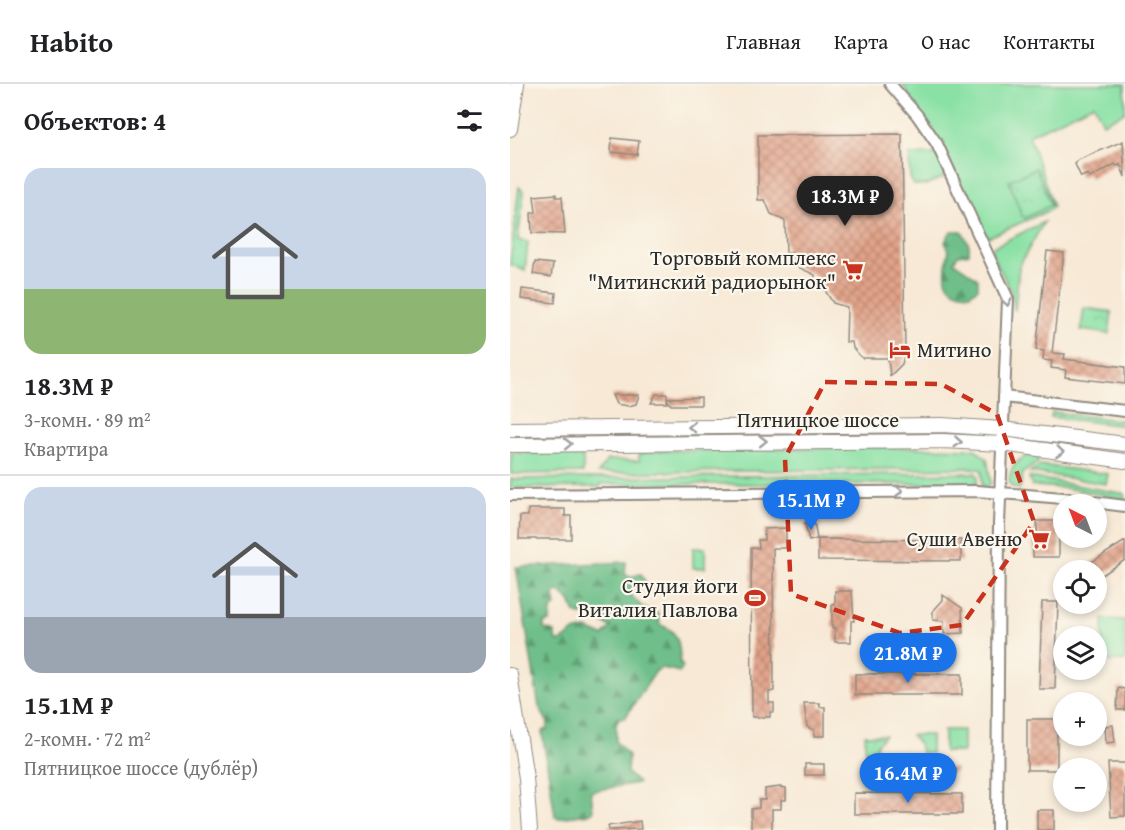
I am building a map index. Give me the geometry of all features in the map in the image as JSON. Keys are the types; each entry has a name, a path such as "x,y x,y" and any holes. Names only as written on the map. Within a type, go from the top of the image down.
{"main road":[{"path":"510,129 518,85"},
{"name":"Пятницкое шоссе","path":"510,429 881,424 1002,429 1125,444"},
{"name":"Пятницкое шоссе","path":"510,445 879,439 1002,444 1125,461"},
{"path":"510,675 526,778 530,830"}],"street":[{"path":"890,84 917,115 937,144 1008,299 1000,492 997,830"},
{"path":"1004,397 1125,411"},
{"path":"510,495 773,491 1000,492 1125,507"}],"highlighted area":[{"path":"825,382 941,384 997,414 1034,522 962,625 900,633 791,594 785,458"}],"green space":[{"path":"902,84 1125,84 1125,112 1103,123 1094,104 1029,135 1053,206 1050,210 986,238 946,153"},
{"path":"909,155 938,155 945,170 945,177 925,185 914,185 910,178"},
{"path":"1036,168 1051,205 1025,218 1022,216 1009,181"},
{"path":"519,187 524,192 518,240 528,242 525,271 510,264"},
{"path":"1044,222 1019,266 1015,311 1011,291 991,248"},
{"path":"951,231 962,231 969,245 969,253 958,255 954,262 978,279 978,288 970,294 960,293 953,289 948,285 946,279 949,250 945,242"},
{"path":"1084,308 1112,312 1109,334 1081,330"},
{"path":"1052,412 1125,421 1125,426 1051,417"},
{"path":"879,447 975,449 987,459 991,483 982,487 982,470 974,468 598,473 607,460 639,461 639,454 659,451"},
{"path":"511,453 579,454 583,458 583,473 511,474"},
{"path":"1027,456 1038,456 1038,462 1023,473 1020,489 1012,487 1009,482 1012,469 1019,460"},
{"path":"1040,465 1108,474 1106,484 1030,472"},
{"path":"975,473 978,476 977,484 601,484 600,487 510,488 511,479"},
{"path":"1029,477 1125,494 1125,499 1066,488 1032,486"},
{"path":"693,548 705,548 705,568 693,568"},
{"path":"626,562 625,574 630,577 641,574 647,585 630,588 630,594 642,607 658,614 660,625 675,635 679,645 680,662 683,667 680,672 662,668 656,671 625,718 619,718 616,724 616,742 628,755 627,773 638,783 591,791 593,811 589,814 558,818 555,816 542,731 547,729 548,723 539,707 516,567","holes":["558,591 570,601 575,613 580,615 592,613 601,622 611,627 603,636 587,629 573,632 560,642 555,639 555,632 544,629 544,623 550,622 551,610 556,606 554,595"]},
{"path":"1103,619 1125,620 1125,661 1107,661 1107,626 1103,626"},
{"path":"944,730 963,730 963,752 944,752"},
{"path":"865,735 885,735 877,744 875,752 865,752"},
{"path":"911,735 931,735 931,753 921,753 919,744"}],"building":[{"name":"Торговый комплекс \"Митинский радиорынок\"","path":"902,134 905,352 902,364 890,376 888,358 862,358 853,348 852,342 846,342 847,307 833,303 823,287 815,287 815,275 798,267 792,253 786,253 785,221 771,214 765,200 758,200 758,135"},
{"path":"612,138 639,141 637,155 611,152"},
{"path":"1123,141 1125,177 1120,165 1115,164 1090,178 1088,174 1081,177 1075,164 1078,160"},
{"path":"556,194 556,197 562,197 565,234 532,233 531,213 536,212 534,196"},
{"path":"1047,251 1064,253 1052,353 1065,354 1064,359 1125,367 1125,384 1065,377 1066,370 1051,368 1052,361 1043,360 1044,351 1036,350"},
{"path":"535,262 553,264 551,277 533,274"},
{"path":"522,289 556,293 555,303 521,299"},
{"path":"656,394 667,394 667,398 701,397 701,405 671,405 667,399 667,403 651,403"},
{"path":"612,395 639,395 636,404 628,406 616,404"},
{"path":"528,509 565,509 565,516 571,516 571,539 519,539 520,516 528,516"},
{"path":"814,521 817,539 809,541 805,523"},
{"path":"1037,521 1053,521 1053,548 1059,548 1059,557 1033,557 1033,531 1037,531"},
{"path":"786,528 786,548 773,548 774,691 769,692 769,703 774,703 774,712 770,712 770,717 752,717 751,548 759,548 758,540 764,540 764,529"},
{"path":"818,539 961,540 961,561 818,560"},
{"path":"1125,541 1125,560 1107,572 1107,560 1095,560"},
{"path":"835,591 852,591 854,621 851,621 851,642 835,642 835,628 832,628 832,605 835,605"},
{"path":"943,595 962,608 963,633 944,634 944,621 933,620 933,611 943,600"},
{"path":"1042,602 1053,602 1053,614 1058,614 1057,626 1053,626 1055,689 1039,689"},
{"path":"855,674 962,674 962,695 855,695"},
{"path":"1118,688 1125,689 1125,710 1117,710"},
{"path":"804,703 820,703 820,707 825,707 825,736 814,736 814,730 807,727"},
{"path":"1027,719 1053,719 1053,746 1057,746 1057,758 1053,758 1053,770 1027,770"},
{"path":"1113,725 1115,742 1107,743 1107,726"},
{"path":"1108,763 1125,763 1125,816 1111,817"},
{"path":"805,764 824,764 824,775 805,775"},
{"path":"934,767 956,768 956,773 934,773"},
{"path":"786,788 786,800 781,800 781,809 772,809 772,830 751,830 751,809 759,808 759,800 765,800 765,789"},
{"path":"854,793 962,794 962,814 854,814"},
{"path":"1037,810 1053,810 1054,830 1037,830"},
{"path":"640,821 641,829 609,830 608,826"}],"place":[{"name":"Торговый комплекс \"Митинский радиорынок\"","path":"853,270"},
{"name":"Митино","path":"900,350"},
{"name":"Суши Авеню","path":"1039,539"},
{"name":"Студия йоги Виталия Павлова","path":"755,598"}]}
